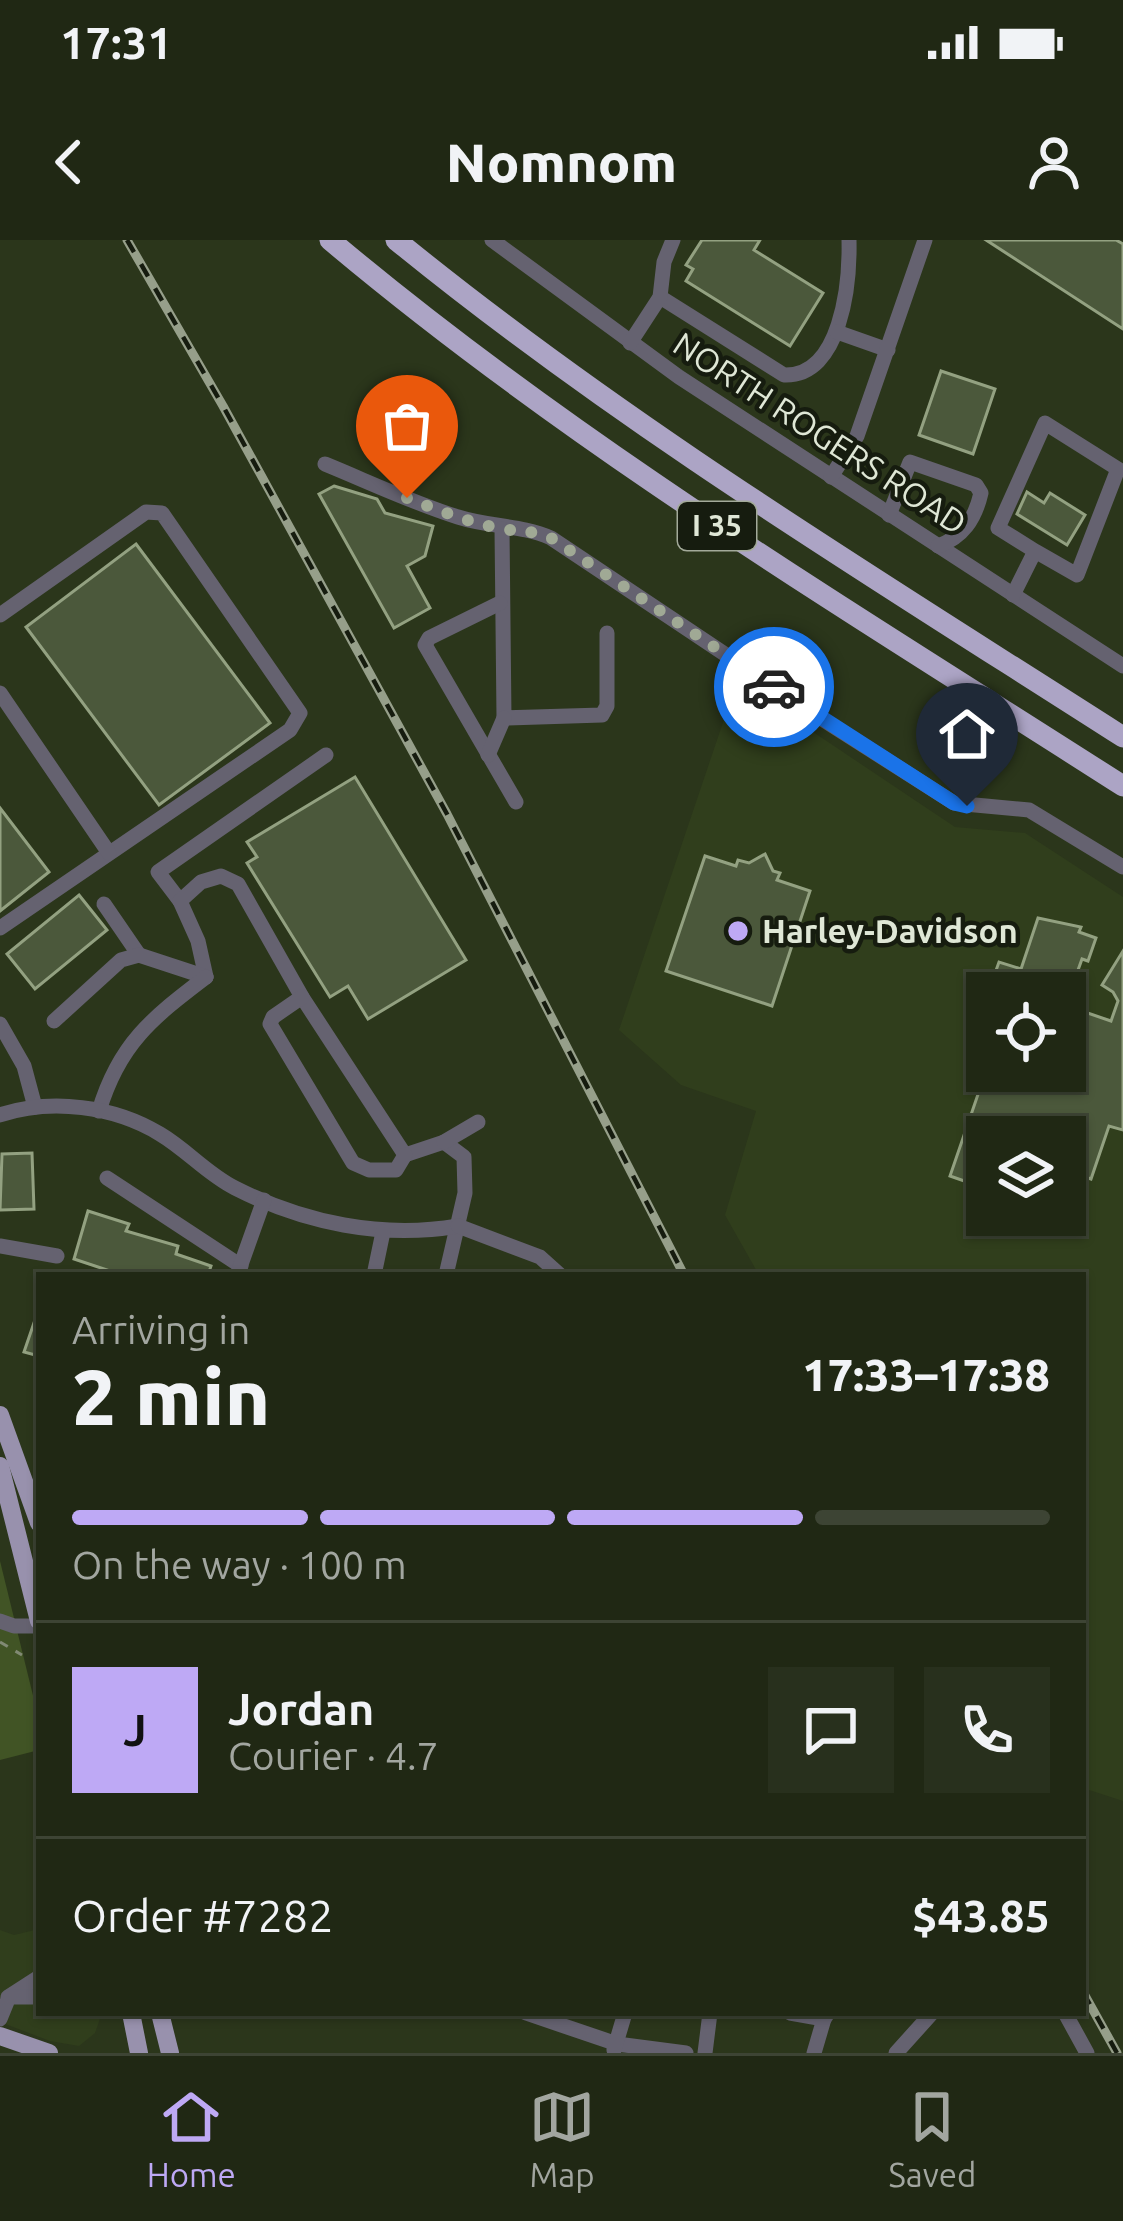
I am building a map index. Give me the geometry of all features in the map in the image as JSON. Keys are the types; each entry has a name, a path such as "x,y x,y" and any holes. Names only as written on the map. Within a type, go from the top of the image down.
{"highway":[{"name":"I 35","path":"330,240 440,329 626,467 1123,786"},
{"name":"I 35","path":"396,240 665,442 1123,737"}],"main road":[{"path":"0,1415 36,1606"},
{"path":"12,1468 36,1517"},
{"path":"131,2016 139,2053"},
{"path":"161,2016 170,2053"},
{"path":"0,2036 49,2053"}],"street":[{"name":"NORTH ROGERS ROAD","path":"492,240 630,343 1123,666"},
{"path":"630,343 660,297 664,262 673,240"},
{"path":"660,297 784,375 802,375 819,364 837,332 849,240"},
{"path":"831,477 857,436 925,240"},
{"path":"837,332 888,350"},
{"path":"1045,423 1118,469 1077,575 1035,550 998,529 1045,423"},
{"path":"889,515 910,462 976,485 981,493 967,528 938,546"},
{"path":"325,464 456,517 502,529 524,528 551,538 954,803 1029,810 1123,867"},
{"path":"0,615 146,512 162,513 300,713 290,730 0,928"},
{"path":"488,755 504,718 502,529"},
{"path":"1013,595 1035,550"},
{"path":"500,603 430,638 425,645 516,802"},
{"path":"504,718 602,715 607,706 607,633"},
{"path":"0,693 109,853"},
{"path":"206,977 198,941 180,901 158,872 326,755"},
{"path":"180,901 201,882 221,876 238,884 302,997 405,1155"},
{"path":"104,904 139,955"},
{"path":"54,1021 121,960 139,955 206,977"},
{"path":"99,1111 113,1068 125,1049 154,1017 206,977"},
{"path":"302,997 273,1016 269,1024 353,1162 369,1170 396,1170 405,1155 444,1142 478,1122"},
{"path":"0,1024 24,1066 35,1107"},
{"path":"0,1115 35,1107 99,1111 158,1133 212,1174 264,1200 383,1232 458,1226 540,1258 556,1272"},
{"path":"444,1142 464,1157 465,1193 447,1272"},
{"path":"107,1178 239,1270 264,1200"},
{"path":"375,1272 383,1232"},
{"path":"0,1246 56,1256"},
{"path":"0,1621 14,1626 36,1623"},
{"path":"0,2019 5,1996 36,1979"},
{"path":"5,1996 36,1997"},
{"path":"534,2016 615,2048 686,2053"},
{"path":"615,2048 624,2016"},
{"path":"705,2053 710,2016"},
{"path":"814,2053 826,2016"},
{"path":"896,2053 929,2016"},
{"path":"1066,2016 1087,2053"}],"path":[{"path":"0,1642 22,1655"}],"shaded area":[{"path":"737,681 955,827 1025,833 1123,897 1123,1801 1086,1789 1086,1272 757,1272 725,1215 756,1111 681,1085 619,1030"},
{"path":"0,1561 36,1708 36,1751 0,1760"},
{"path":"0,1930 14,1935 36,1930 36,2016 101,2016 95,2033 79,2046 50,2041 0,2022"}],"building":[{"path":"702,240 760,240 754,250 823,293 790,346 686,281 693,269 686,265"},
{"path":"986,240 1116,240 1123,244 1123,329"},
{"path":"941,371 995,389 973,454 919,435"},
{"path":"334,486 377,499 385,513 433,526 425,556 407,566 430,608 394,628 319,494"},
{"path":"1027,492 1044,503 1050,493 1085,515 1067,545 1017,514"},
{"path":"136,544 270,723 159,805 26,627"},
{"path":"355,777 466,960 368,1019 348,986 330,997 247,863 257,857 247,842"},
{"path":"0,808 49,872 0,911"},
{"name":"Harley-Davidson","path":"765,854 773,871 780,873 777,880 810,891 772,1006 666,971 705,856 736,866 738,860 749,863"},
{"path":"79,895 107,930 35,989 7,954"},
{"path":"1038,918 1081,927 1079,932 1096,938 1088,961 1082,959 1077,972 995,972 999,962 1021,969"},
{"path":"1123,951 1123,1130 1109,1126 1091,1179 1086,1177 1086,1116 971,1116 979,1092 1086,1092 1086,1012 1111,1021 1118,1001 1102,985"},
{"path":"966,1129 966,1182 950,1176"},
{"path":"32,1153 34,1209 0,1210 2,1154"},
{"path":"88,1211 129,1224 126,1231 178,1246 176,1254 211,1266 209,1272 113,1272 74,1259"},
{"path":"36,1317 36,1355 24,1352"}],"railway":[{"path":"127,240 447,814 682,1272"},
{"path":"1086,1997 1117,2053"}],"way so far":[{"path":"407,498 456,517 502,529 524,528 551,538 774,687"}],"place":[{"name":"Harley-Davidson","path":"738,931"}],"route":[{"path":"774,687 954,803 967,806"}]}
